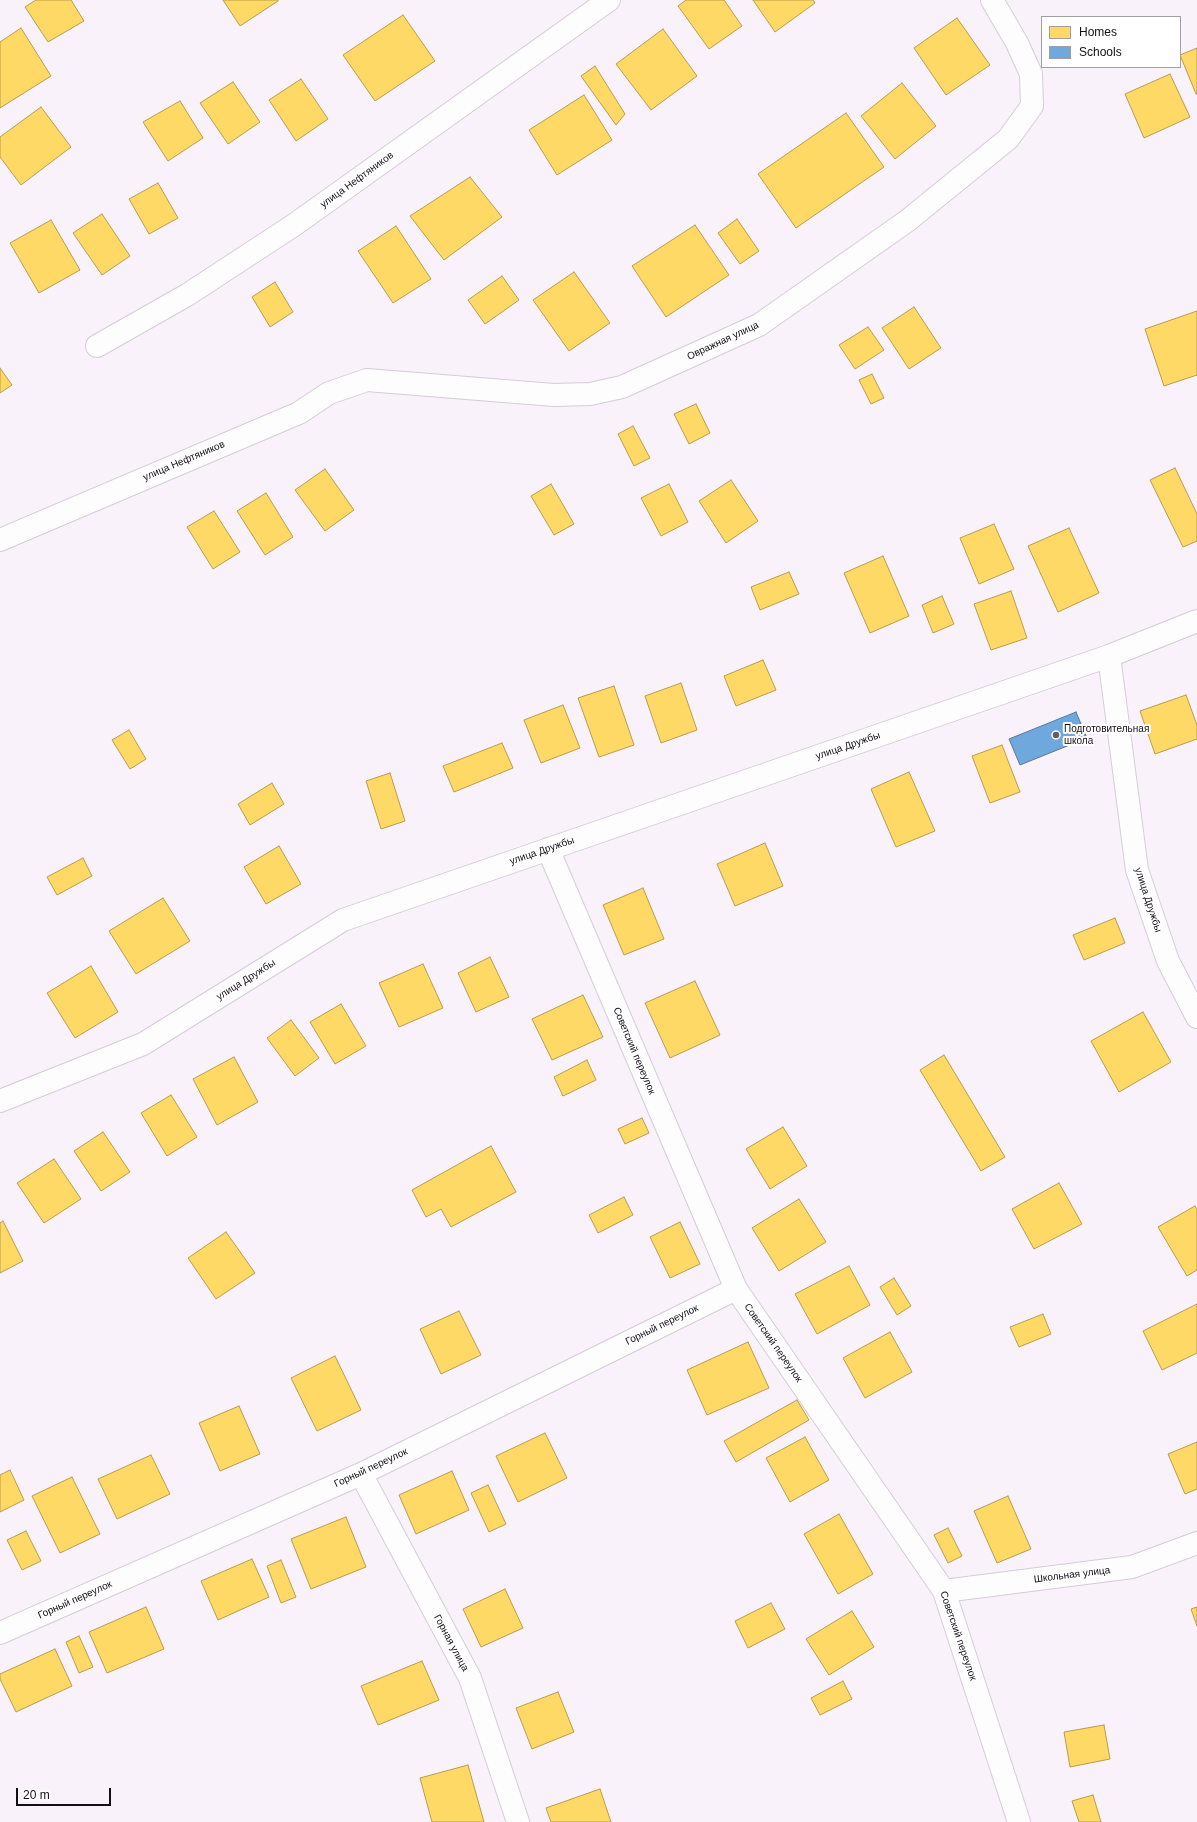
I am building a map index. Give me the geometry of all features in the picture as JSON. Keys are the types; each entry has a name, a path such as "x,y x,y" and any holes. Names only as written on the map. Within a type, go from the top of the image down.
{"street":[{"name":"улица Нефтяников","path":"97,346 187,295 294,225 609,0"},
{"name":"Овражная улица","path":"367,380 554,395 590,394 622,387 759,325 907,221 1008,139 1032,106 1031,74 1017,43 992,0"},
{"name":"улица Нефтяников","path":"0,540 299,413 329,393 367,380"},
{"name":"улица Дружбы","path":"0,1102 143,1044 343,920 1109,656 1197,621"},
{"name":"улица Дружбы","path":"1109,656 1137,870 1168,961 1197,1017"},
{"name":"Советский переулок","path":"548,849 736,1289 944,1591 1019,1822"},
{"name":"Горный переулок","path":"0,1633 361,1474 736,1289"},
{"name":"Горная улица","path":"361,1474 470,1678 518,1822"},
{"name":"Школьная улица","path":"944,1591 1132,1567 1197,1542"}],"building: Homes":[{"path":"36,0 71,0 84,21 48,42 25,7"},
{"path":"223,0 278,0 278,1 240,26"},
{"path":"686,0 724,0 742,26 709,49 678,6"},
{"path":"753,0 813,0 815,3 775,32"},
{"path":"403,15 435,61 375,101 343,55"},
{"path":"957,18 990,65 946,95 914,48"},
{"path":"21,28 51,76 0,108 0,42"},
{"path":"663,29 697,76 651,110 616,64"},
{"path":"1197,48 1197,94 1181,57 1181,55"},
{"path":"595,66 625,114 616,125 581,76"},
{"path":"1170,74 1190,117 1144,138 1125,94"},
{"path":"301,79 328,119 296,141 269,100"},
{"path":"233,82 260,122 228,144 200,103"},
{"path":"902,83 936,126 895,159 861,116"},
{"path":"584,95 612,140 557,175 529,130"},
{"path":"180,101 203,138 168,161 143,122"},
{"path":"41,107 71,147 21,185 0,157 0,137"},
{"path":"846,113 884,167 796,228 758,174"},
{"path":"470,177 502,217 444,260 410,216"},
{"path":"158,183 178,218 149,234 129,199"},
{"path":"102,214 130,256 102,275 73,233"},
{"path":"737,219 759,251 740,264 718,233"},
{"path":"51,220 80,270 39,293 10,243"},
{"path":"695,225 729,275 666,317 632,266"},
{"path":"396,226 431,279 393,303 358,251"},
{"path":"574,272 610,323 569,351 533,300"},
{"path":"502,276 519,300 485,324 468,300"},
{"path":"275,282 293,312 270,327 252,297"},
{"path":"914,307 941,348 909,369 882,328"},
{"path":"1197,311 1197,375 1164,386 1145,329"},
{"path":"868,327 884,350 855,369 839,345"},
{"path":"0,368 12,385 0,393"},
{"path":"872,374 884,398 871,404 859,380"},
{"path":"696,404 710,433 689,444 674,414"},
{"path":"633,426 650,458 634,466 618,434"},
{"path":"1175,468 1197,514 1197,541 1183,547 1150,480"},
{"path":"325,469 354,510 325,531 295,490"},
{"path":"731,480 758,521 726,543 699,501"},
{"path":"551,484 574,524 554,535 531,496"},
{"path":"669,484 688,522 661,536 641,498"},
{"path":"266,493 293,537 265,555 237,511"},
{"path":"214,511 240,552 213,569 187,527"},
{"path":"994,524 1014,569 979,584 960,538"},
{"path":"1069,528 1099,593 1058,612 1028,546"},
{"path":"883,556 909,616 870,633 844,573"},
{"path":"789,572 799,594 760,610 751,587"},
{"path":"1011,591 1027,638 991,650 974,604"},
{"path":"942,596 954,624 933,633 922,605"},
{"path":"763,660 776,690 736,706 724,676"},
{"path":"681,683 697,730 661,743 645,696"},
{"path":"614,686 634,745 599,757 578,698"},
{"path":"1186,695 1197,725 1197,739 1155,754 1140,711"},
{"path":"563,705 580,748 541,763 524,720"},
{"path":"129,730 146,759 130,769 112,740"},
{"path":"502,743 513,768 454,792 443,766"},
{"path":"1002,745 1020,792 990,803 972,756"},
{"path":"909,772 935,831 896,847 871,789"},
{"path":"390,773 405,821 381,829 366,781"},
{"path":"272,783 284,804 250,825 238,804"},
{"path":"765,843 783,886 735,906 717,864"},
{"path":"279,846 301,884 266,904 244,867"},
{"path":"83,858 92,876 57,895 47,877"},
{"path":"643,888 664,939 624,955 603,905"},
{"path":"163,898 190,941 136,974 109,931"},
{"path":"1115,918 1125,943 1084,960 1073,935"},
{"path":"490,957 509,997 476,1012 458,973"},
{"path":"423,964 443,1008 399,1027 379,983"},
{"path":"91,966 118,1012 75,1038 47,993"},
{"path":"695,981 720,1035 670,1058 645,1003"},
{"path":"583,995 603,1037 552,1060 532,1019"},
{"path":"341,1004 366,1046 335,1064 310,1022"},
{"path":"1143,1012 1171,1062 1119,1092 1091,1041"},
{"path":"291,1020 319,1058 295,1076 267,1038"},
{"path":"944,1055 1005,1157 981,1171 920,1070"},
{"path":"234,1057 258,1102 217,1125 193,1079"},
{"path":"587,1060 596,1080 563,1096 554,1077"},
{"path":"171,1095 197,1137 167,1156 141,1113"},
{"path":"642,1118 649,1133 625,1144 618,1129"},
{"path":"783,1127 807,1166 770,1189 746,1149"},
{"path":"103,1132 130,1172 101,1191 74,1151"},
{"path":"491,1146 516,1192 451,1227 441,1209 426,1217 412,1190"},
{"path":"54,1159 81,1199 44,1223 17,1183"},
{"path":"1059,1183 1082,1224 1034,1249 1012,1209"},
{"path":"624,1197 633,1215 598,1233 589,1215"},
{"path":"799,1199 826,1242 779,1271 752,1228"},
{"path":"1195,1206 1197,1209 1197,1270 1187,1276 1158,1227"},
{"path":"3,1221 23,1261 0,1273 0,1223"},
{"path":"680,1222 700,1264 670,1278 650,1237"},
{"path":"226,1232 255,1273 216,1299 188,1258"},
{"path":"849,1266 870,1305 817,1334 795,1294"},
{"path":"894,1278 911,1306 897,1315 880,1287"},
{"path":"1197,1304 1197,1353 1162,1370 1143,1331"},
{"path":"459,1311 481,1355 441,1374 420,1329"},
{"path":"1043,1314 1051,1334 1019,1347 1010,1327"},
{"path":"890,1332 912,1372 865,1398 843,1358"},
{"path":"748,1342 769,1388 707,1415 687,1370"},
{"path":"335,1356 361,1410 317,1431 291,1378"},
{"path":"797,1400 809,1420 736,1462 724,1441"},
{"path":"239,1406 260,1454 220,1471 199,1423"},
{"path":"545,1433 567,1478 518,1502 496,1456"},
{"path":"805,1437 829,1480 790,1502 766,1458"},
{"path":"1197,1442 1197,1489 1185,1494 1168,1454"},
{"path":"151,1455 170,1494 117,1519 98,1479"},
{"path":"10,1470 24,1500 0,1512 0,1475"},
{"path":"452,1471 469,1510 416,1534 399,1495"},
{"path":"72,1477 100,1534 60,1553 32,1496"},
{"path":"488,1485 506,1524 489,1532 471,1493"},
{"path":"1008,1496 1031,1549 997,1563 974,1511"},
{"path":"839,1514 873,1574 838,1594 804,1534"},
{"path":"346,1517 366,1567 311,1589 291,1539"},
{"path":"948,1528 962,1556 948,1563 934,1535"},
{"path":"26,1531 41,1561 22,1570 7,1540"},
{"path":"252,1559 269,1597 218,1620 201,1581"},
{"path":"281,1560 296,1597 281,1603 267,1566"},
{"path":"505,1589 523,1628 481,1647 463,1609"},
{"path":"771,1603 785,1629 748,1648 735,1621"},
{"path":"146,1607 164,1649 107,1673 89,1632"},
{"path":"1197,1607 1197,1626 1191,1609"},
{"path":"852,1611 874,1647 829,1675 806,1639"},
{"path":"79,1636 93,1667 79,1673 66,1642"},
{"path":"55,1649 72,1686 16,1712 0,1679 0,1674"},
{"path":"422,1661 439,1700 378,1725 361,1686"},
{"path":"843,1681 852,1699 820,1715 811,1698"},
{"path":"558,1692 574,1732 532,1749 516,1708"},
{"path":"1104,1725 1110,1759 1070,1767 1064,1732"},
{"path":"468,1765 484,1822 432,1822 420,1778"},
{"path":"600,1789 611,1822 551,1822 546,1808"},
{"path":"1093,1795 1101,1822 1079,1822 1072,1801"}],"building: Schools":[{"path":"1076,712 1087,738 1020,765 1009,739"}],"place":[{"name":"Подготовительная школа","path":"1056,735"}]}
